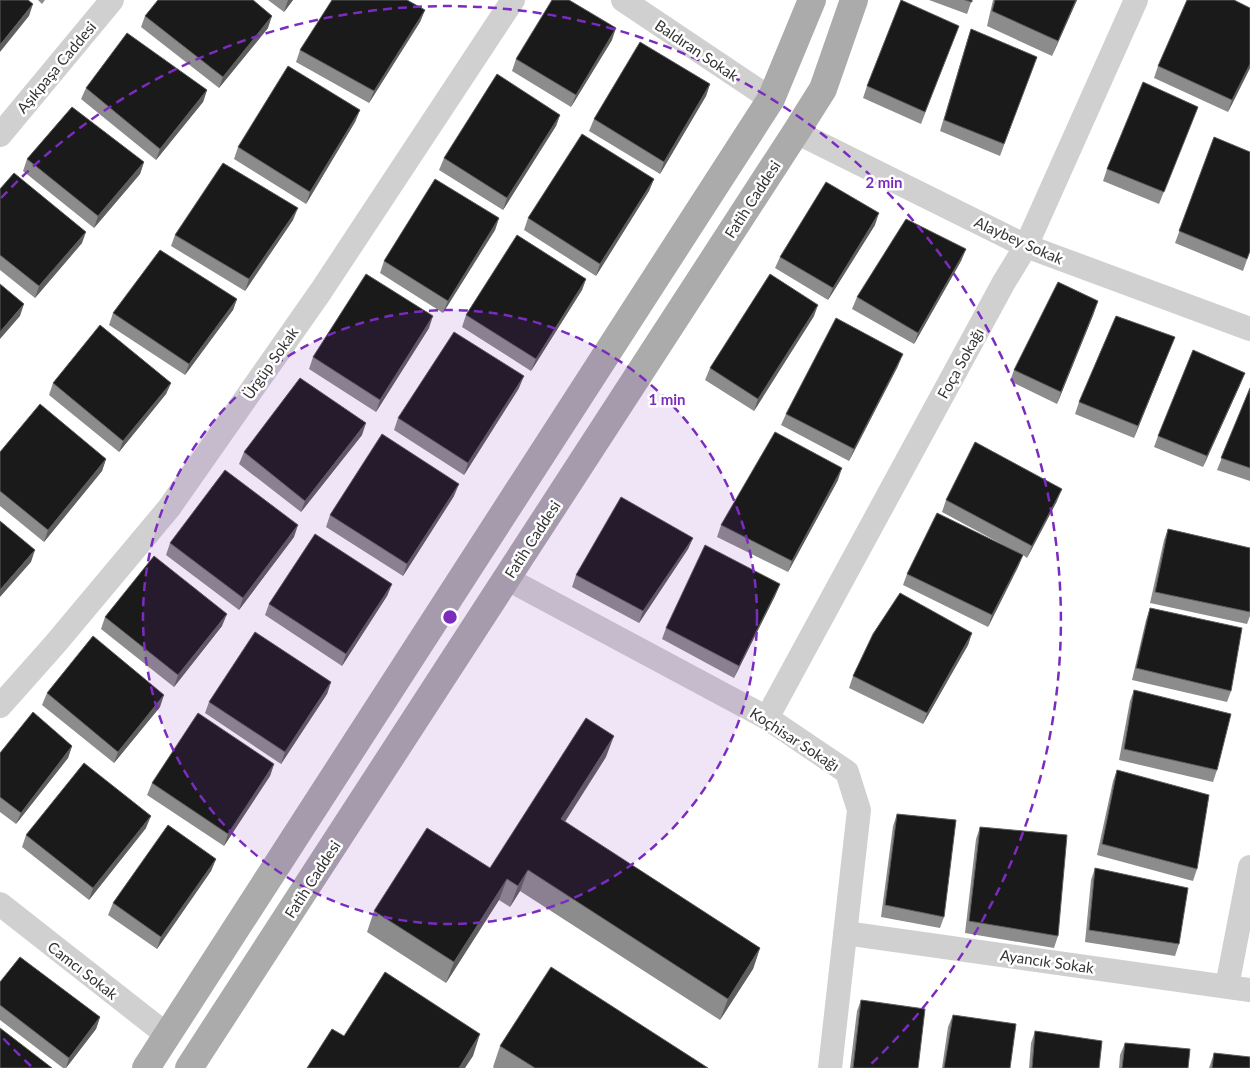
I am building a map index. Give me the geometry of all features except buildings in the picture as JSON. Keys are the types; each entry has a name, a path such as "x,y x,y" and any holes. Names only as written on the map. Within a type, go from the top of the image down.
{"main road":[{"path":"146,1068 771,99 812,0"},
{"name":"Fatih Caddesi","path":"189,1068 823,89 854,0"}],"street":[{"name":"Aşıkpaşa Caddesi","path":"0,134 112,0"},
{"name":"Ürgüp Sokak","path":"0,706 56,643 169,508 321,291 513,0"},
{"name":"Baldıran Sokak","path":"623,0 771,99"},
{"name":"Foça Sokağı","path":"767,718 1000,290 1026,246 1136,0"},
{"name":"Alaybey Sokak","path":"796,132 1026,246 1250,329"},
{"name":"Koçhisar Sokağı","path":"506,578 767,718 846,772 859,810 830,1068"},
{"path":"1227,986 1250,867"},
{"name":"Camcı Sokak","path":"0,904 167,1036"},
{"name":"Ayancık Sokak","path":"845,933 1250,990"}]}
